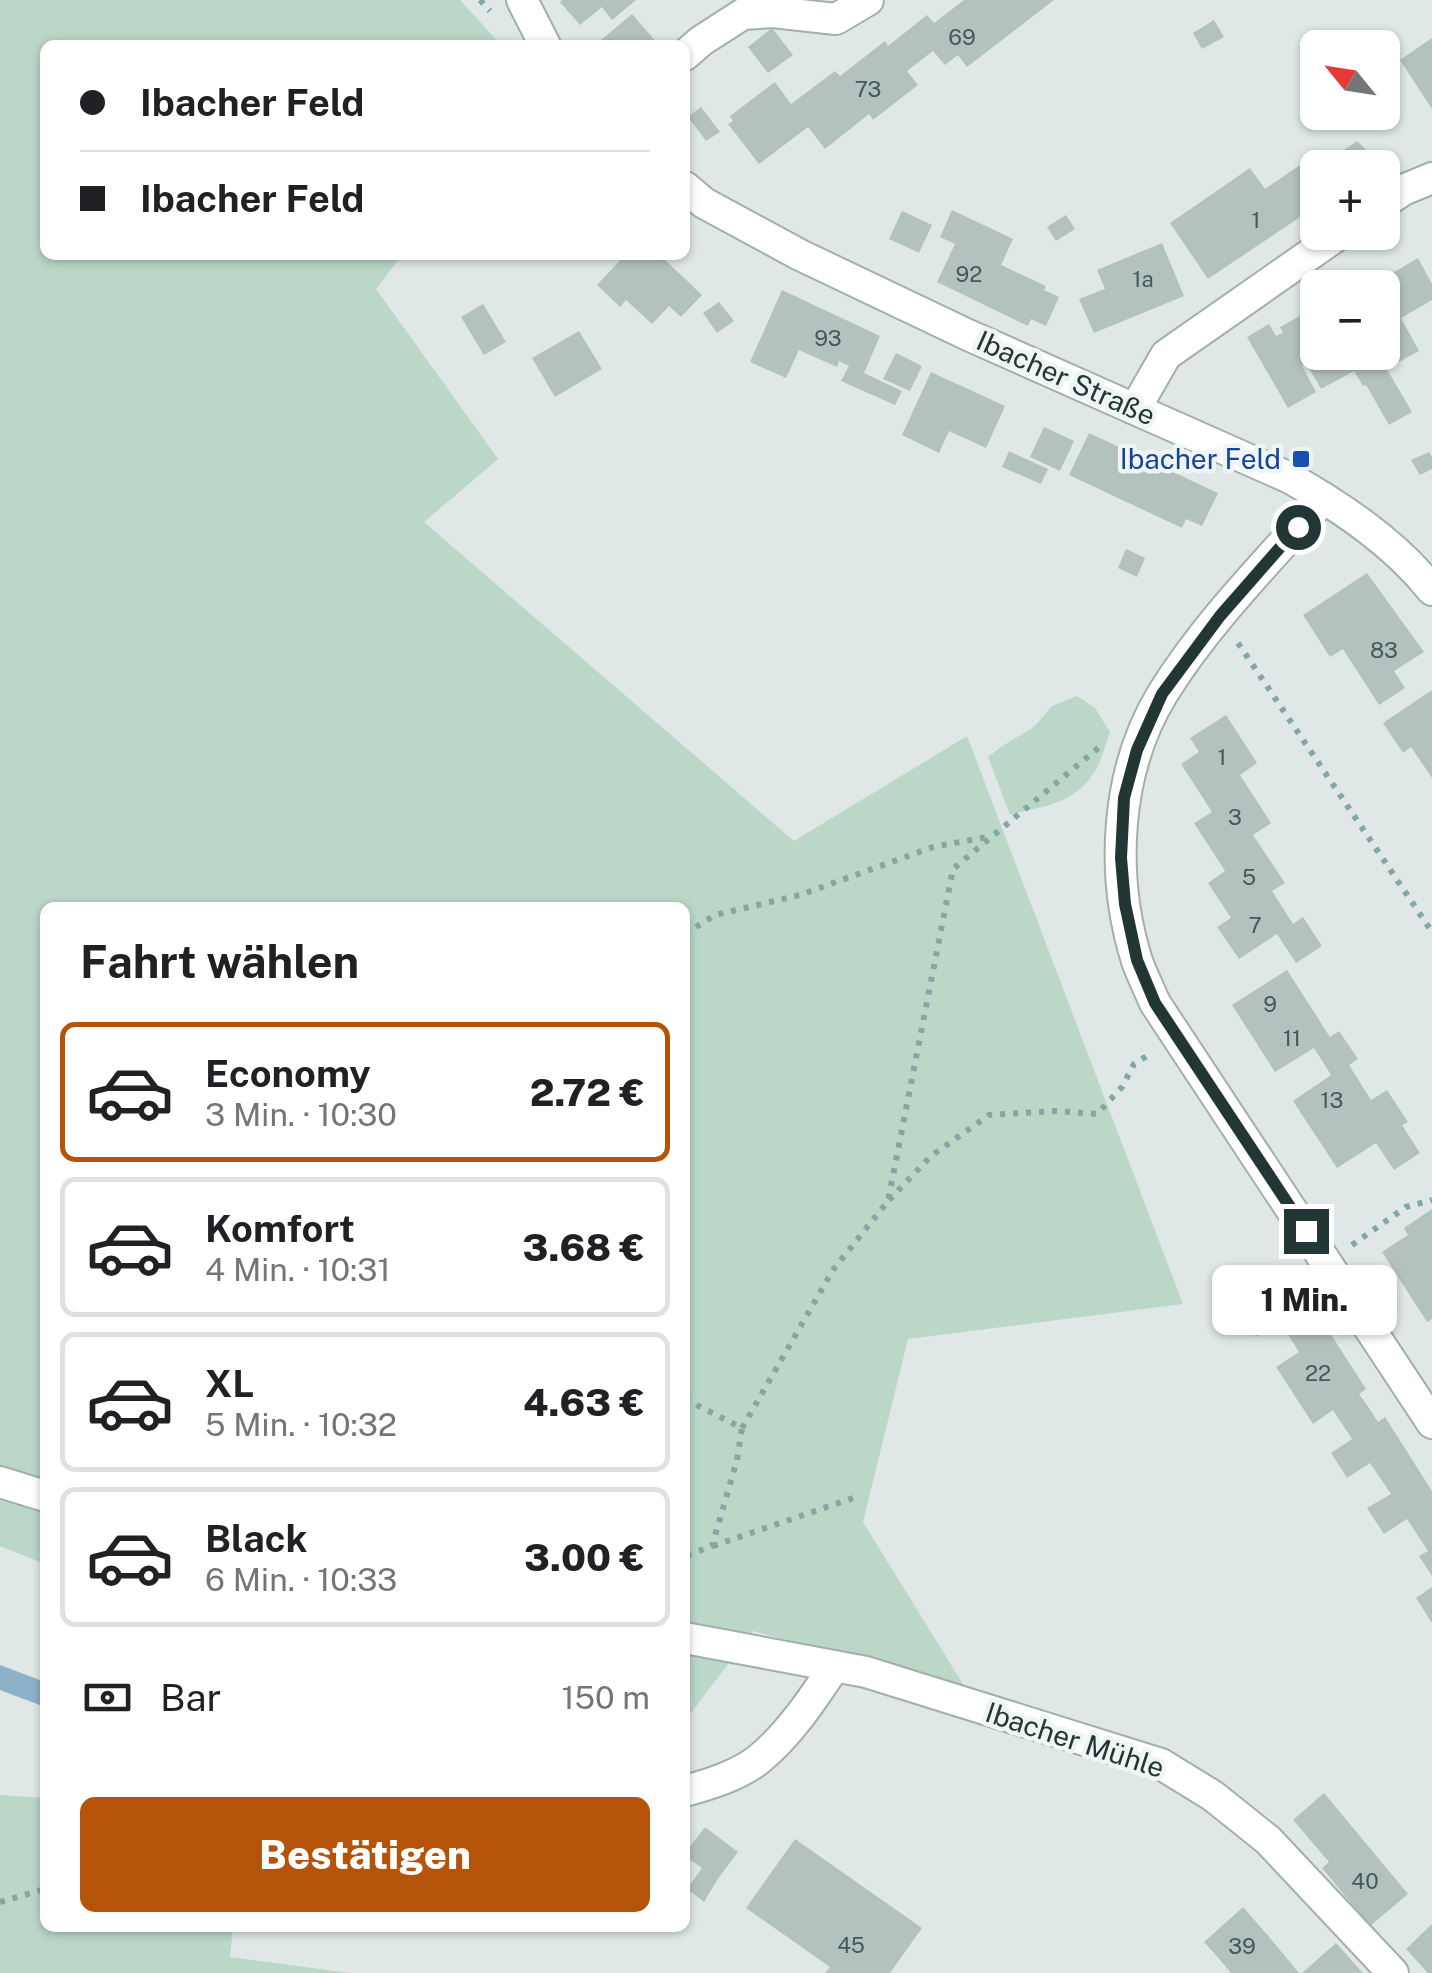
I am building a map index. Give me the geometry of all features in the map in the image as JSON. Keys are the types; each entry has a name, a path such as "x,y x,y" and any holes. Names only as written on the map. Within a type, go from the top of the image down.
{"street":[{"path":"522,0 543,40"},
{"path":"690,51 744,14 774,12 836,19 868,0"},
{"path":"1400,191 1432,178"},
{"name":"Ibacher Straße","path":"690,191 704,203 800,255 968,335 1259,462 1324,498 1391,549 1432,590"},
{"path":"1135,409 1166,354 1316,250"},
{"path":"1324,498 1220,616 1162,694 1137,750 1124,798 1121,858 1125,904 1137,960 1155,1003 1432,1423"},
{"path":"0,1482 40,1494"},
{"name":"Ibacher Mühle","path":"690,1639 866,1672 1161,1764 1214,1796 1268,1840 1393,1973"},
{"path":"690,1789 721,1780 756,1761 801,1714 834,1668"}],"path":[{"path":"1220,616 1432,932"},
{"path":"888,1201 953,870 1116,733"},
{"path":"690,931 715,915 800,894 933,848 994,835"},
{"path":"712,1546 737,1460 742,1428 833,1270 888,1201 931,1156 988,1115 1097,1114 1122,1087 1134,1064 1178,1038"},
{"path":"1327,1263 1406,1206 1432,1200"},
{"path":"690,1402 742,1428"},
{"path":"690,1554 856,1497"},
{"path":"0,1902 40,1890"}],"green space":[{"path":"0,0 460,0 496,40 40,40 40,260 398,260 376,289 498,459 424,522 794,841 967,736 1183,1304 908,1339 863,1522 966,1689 753,1631 690,1713 690,902 40,902 40,1562 0,1546"},
{"path":"1077,696 1095,708 1110,732 1097,767 1087,782 1068,797 1010,815 988,757 1035,726 1052,706"},
{"path":"0,1795 40,1798 40,1932 233,1932 230,1957 350,1973 0,1973"}],"water":[{"path":"0,1665 40,1680 40,1705 0,1690"}],"building":[{"path":"562,0 636,0 612,20 602,7 580,25"},
{"path":"964,0 1054,0 967,67 958,55 945,65 933,51 907,71 918,85 873,120 869,114 825,149 808,127 759,164 728,124 733,121 730,116 775,82 791,104 835,71 840,76 885,41 888,46 927,15 934,23"},
{"path":"632,14 655,40 601,40"},
{"path":"1214,20 1224,37 1202,49 1193,33"},
{"path":"772,28 793,55 768,73 748,47"},
{"path":"1432,38 1432,109 1400,60"},
{"path":"701,107 720,132 706,141 690,115"},
{"path":"1357,141 1366,150 1344,150"},
{"path":"1300,165 1300,217 1208,279 1170,223 1250,168 1265,189"},
{"path":"952,210 1013,239 1001,265 1046,286 1044,290 1059,297 1046,326 1031,319 1028,326 937,282 955,244 940,237"},
{"path":"902,211 932,225 919,253 889,239"},
{"path":"1066,215 1075,229 1056,241 1047,227"},
{"path":"1162,243 1184,296 1094,333 1079,299 1105,289 1097,270"},
{"path":"1418,258 1432,284 1432,300 1401,318 1419,351 1400,361 1400,270"},
{"path":"620,260 665,260 702,295 681,317 669,306 652,324 626,300 620,307 597,285"},
{"path":"782,290 880,336 864,373 902,391 895,405 841,381 849,366 839,361 837,367 799,350 786,378 750,362"},
{"path":"719,302 734,321 717,333 703,313"},
{"path":"483,304 506,342 484,355 461,317"},
{"path":"1300,316 1300,370 1304,370 1316,392 1288,408 1247,337 1269,324 1276,336 1283,333 1280,327"},
{"path":"579,331 602,369 555,397 532,358"},
{"path":"896,353 922,366 910,391 883,379"},
{"path":"1310,370 1387,370 1412,412 1389,425 1354,371 1321,389"},
{"path":"931,372 1005,406 986,448 949,431 939,453 902,435"},
{"path":"1044,427 1074,441 1060,471 1030,457"},
{"path":"1089,433 1218,493 1202,526 1186,519 1182,528 1069,475"},
{"path":"1009,451 1048,469 1041,484 1002,467"},
{"path":"1429,452 1432,469 1420,475 1411,460"},
{"path":"1126,549 1145,558 1137,577 1118,568"},
{"path":"1367,573 1424,652 1394,671 1405,688 1379,705 1343,649 1330,657 1303,615"},
{"path":"1432,690 1432,778 1411,747 1403,753 1383,723"},
{"path":"1226,715 1257,763 1240,775 1271,823 1253,835 1285,883 1272,891 1293,924 1303,917 1322,946 1296,963 1277,934 1239,959 1217,927 1231,918 1208,883 1225,871 1194,823 1212,812 1181,764 1199,752 1190,738"},
{"path":"1287,970 1330,1037 1339,1031 1358,1059 1349,1065 1371,1100 1387,1090 1408,1122 1402,1125 1420,1153 1394,1170 1376,1143 1337,1168 1293,1101 1331,1075 1314,1048 1275,1072 1232,1005"},
{"path":"1432,1209 1432,1319 1427,1322 1382,1252 1408,1235 1404,1228"},
{"path":"1277,1267 1286,1281 1294,1277 1366,1389 1359,1394 1378,1422 1385,1417 1432,1491 1432,1576 1419,1556 1428,1551 1407,1519 1384,1534 1367,1508 1391,1494 1370,1463 1347,1478 1331,1453 1352,1439 1333,1410 1313,1424 1276,1367 1299,1352 1280,1322 1256,1337 1240,1311 1260,1297 1252,1284"},
{"path":"1432,1587 1432,1623 1416,1598"},
{"path":"1324,1793 1408,1894 1370,1926 1322,1868 1329,1862 1293,1820"},
{"path":"705,1827 738,1852 704,1902 690,1891 702,1868 690,1860 690,1846"},
{"path":"795,1839 922,1928 890,1973 825,1973 830,1967 746,1908"},
{"path":"1243,1907 1299,1973 1231,1973 1204,1942"},
{"path":"1432,1924 1432,1973 1428,1973 1406,1949"},
{"path":"1336,1943 1363,1973 1302,1973"}],"place":[{"name":"Ibacher Feld","path":"1301,459"}],"route":[{"path":"1298,527 1220,616 1162,694 1137,750 1124,798 1121,858 1125,904 1137,960 1155,1003 1306,1231"}]}
